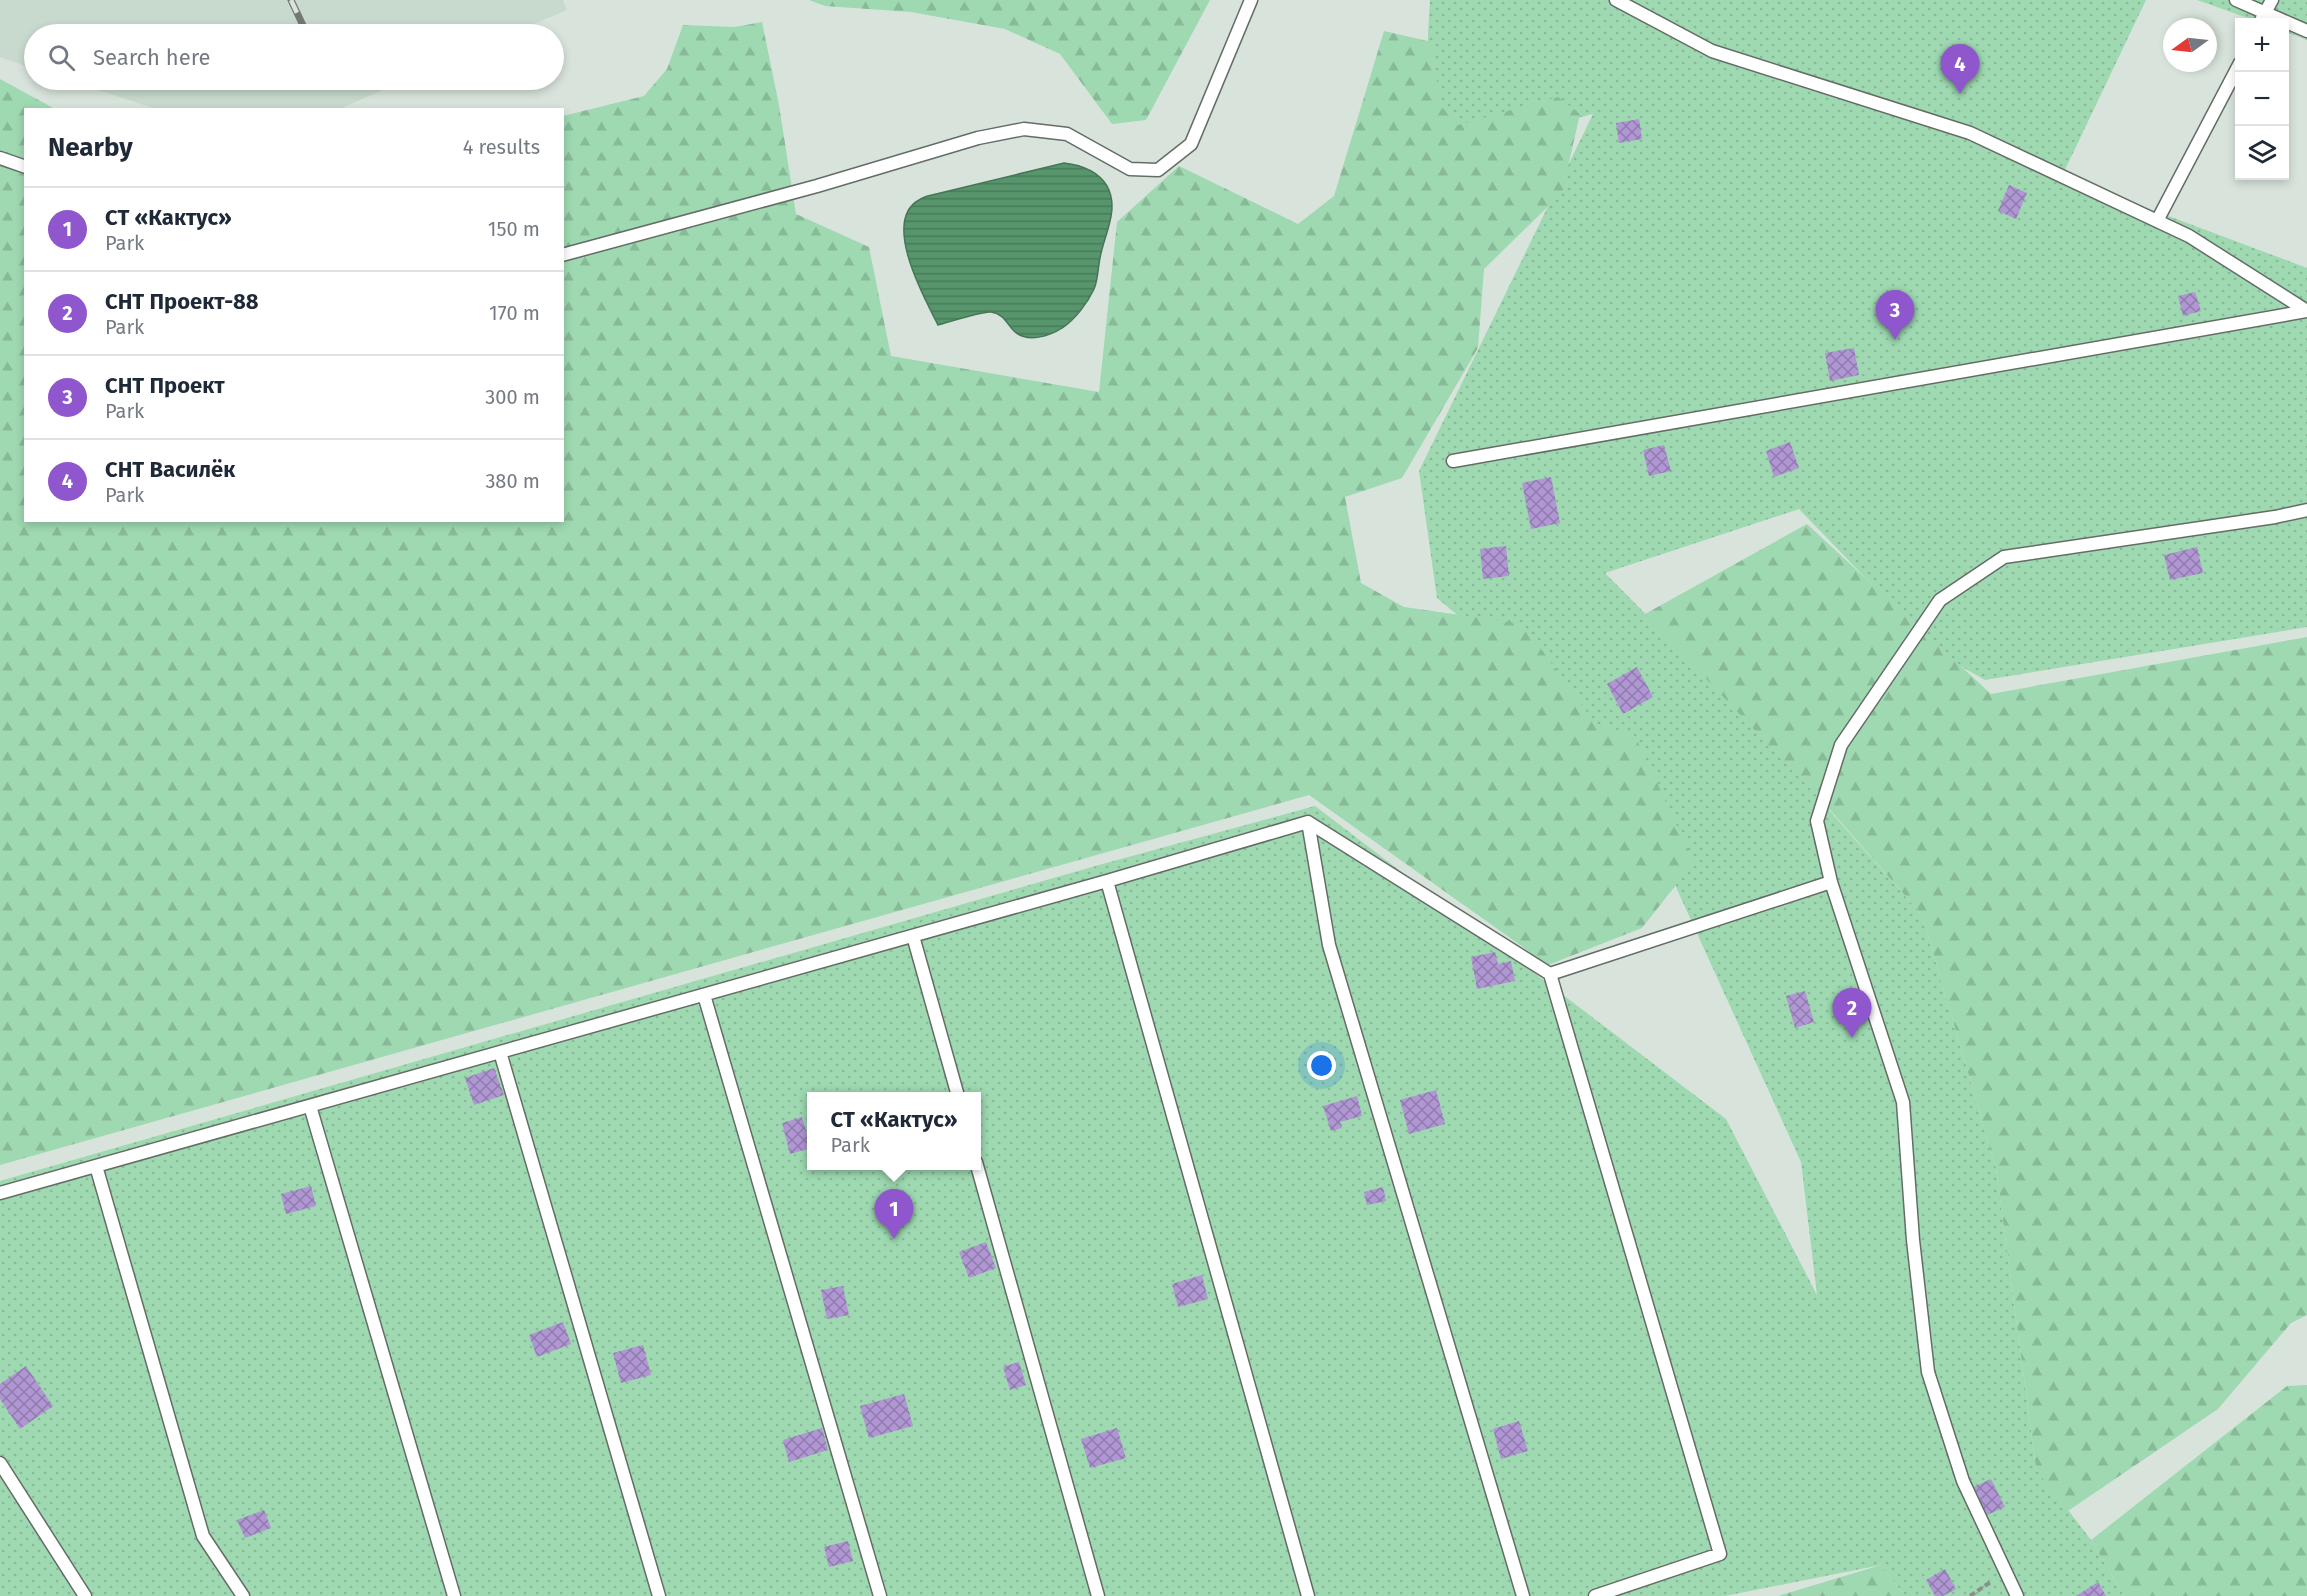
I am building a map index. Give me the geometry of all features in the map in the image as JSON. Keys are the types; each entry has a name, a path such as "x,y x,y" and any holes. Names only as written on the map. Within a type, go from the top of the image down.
{"lane":[{"path":"564,254 817,186 978,138 1024,129 1067,134 1130,169 1158,170 1191,144 1251,0"},
{"path":"1616,0 1712,51 1970,133 2189,236 2307,311"},
{"path":"2236,0 2263,18 2272,0"},
{"path":"2289,26 2307,31"},
{"path":"2157,221 2235,72"},
{"path":"0,158 24,166"},
{"path":"1453,461 2307,311"},
{"path":"2017,1596 1963,1481 1928,1372 1913,1240 1903,1102 1831,882 1817,821 1841,746 1940,600 2004,557 2275,517 2307,510"},
{"path":"1308,822 1329,945 1523,1596"},
{"path":"0,1193 1107,881 1308,822 1550,974 1720,1554 1595,1596"},
{"path":"1107,881 1308,1596"},
{"path":"1550,974 1831,882"},
{"path":"913,936 957,1092"},
{"path":"704,995 880,1596"},
{"path":"500,1052 659,1596"},
{"path":"310,1106 454,1596"},
{"path":"96,1166 203,1536 243,1596"},
{"path":"978,1170 1098,1596"},
{"path":"0,1463 85,1596"}],"path":[{"path":"1970,1596 2005,1572"}],"shaded area":[{"path":"0,0 563,0 567,10 534,24 24,24 24,65 0,57"},
{"path":"98,90 383,90 342,108 153,108"},
{"path":"1064,163 1083,167 1099,176 1111,195 1112,213 1095,285 1081,310 1062,328 1051,334 1032,338 1015,332 1003,317 991,312 938,325 909,261 904,225 908,210 927,196"}],"green space":[{"path":"809,0 1210,0 1146,120 1112,124 1060,54 1005,29 911,12 825,6"},
{"path":"1430,0 2146,0 2062,176 2307,268 2307,627 1985,680 1941,655 1829,810 1922,915 1996,1168 2036,1468 2091,1540 2124,1596 1905,1596 1881,1565 1725,1596 0,1596 0,1181 1099,865 1315,806 1726,1119 1817,1295 1801,1162 1610,742 1437,598 1419,471 1593,114 1427,155","holes":["1799,509 1911,625 1806,776 1605,573"]},
{"path":"2197,0 2307,0 2307,40 2289,33 2289,18 2248,18"},
{"path":"762,22 779,105 796,214 869,247 891,356 1099,392 1117,222 1179,166 1298,224 1334,196 1384,31 1432,42 1440,105 1458,125 1558,97 1580,114 1562,193 1484,269 1478,348 1402,478 1345,497 1361,583 1404,607 1523,624 1595,723 1635,736 1694,862 1642,928 1548,965 1309,795 0,1165 0,79 53,108 24,108 24,522 564,522 564,116 644,96 667,69 683,25 735,27"},
{"path":"1807,524 1991,694 2307,637 2307,1315 2291,1323 2218,1409 2065,1513 2036,1468 1996,1168 1922,915 1831,811 1645,614"},
{"path":"2307,1385 2307,1596 2124,1596 2091,1540 2287,1386"},
{"path":"1881,1565 1905,1596 1778,1596"}],"building":[{"path":"1639,119 1642,139 1619,143 1616,123"},
{"path":"2009,185 2027,193 2016,219 1998,211"},
{"path":"2195,292 2201,311 2183,316 2178,296"},
{"path":"1854,348 1859,375 1830,381 1825,353"},
{"path":"1790,442 1799,468 1774,477 1766,451"},
{"path":"1664,445 1671,471 1649,476 1643,450"},
{"path":"1551,477 1560,523 1531,529 1522,483"},
{"path":"1506,546 1509,576 1483,579 1480,549"},
{"path":"2197,547 2203,573 2170,580 2164,555"},
{"path":"1637,667 1653,697 1623,714 1607,684"},
{"path":"1495,952 1498,964 1511,961 1515,981 1477,989 1471,957"},
{"path":"1805,991 1814,1022 1795,1028 1786,996"},
{"path":"494,1068 504,1095 474,1105 465,1078"},
{"path":"1436,1090 1445,1124 1409,1134 1400,1100"},
{"path":"1357,1096 1362,1116 1340,1122 1342,1128 1331,1131 1323,1106"},
{"path":"802,1117 807,1134 807,1149 790,1154 782,1123"},
{"path":"311,1186 316,1206 286,1214 281,1194"},
{"path":"1383,1187 1386,1201 1367,1205 1364,1192"},
{"path":"986,1242 996,1268 969,1278 959,1252"},
{"path":"1202,1275 1208,1299 1178,1307 1172,1284"},
{"path":"843,1286 849,1315 827,1319 821,1290"},
{"path":"563,1322 571,1344 537,1357 529,1335"},
{"path":"643,1345 651,1375 621,1383 613,1353"},
{"path":"1019,1362 1026,1385 1010,1390 1003,1367"},
{"path":"26,1366 53,1406 20,1429 0,1399 0,1384"},
{"path":"904,1394 913,1426 869,1438 860,1406"},
{"path":"1519,1421 1528,1451 1501,1459 1493,1429"},
{"path":"822,1428 828,1450 789,1462 783,1440"},
{"path":"1117,1428 1126,1458 1090,1468 1081,1439"},
{"path":"1991,1479 2005,1507 1987,1515 1974,1487"},
{"path":"264,1510 271,1528 245,1538 237,1520"},
{"path":"848,1541 853,1561 829,1567 824,1547"},
{"path":"1945,1569 1956,1589 1943,1596 1935,1596 1926,1580"},
{"path":"2098,1582 2106,1596 2076,1596"}],"railway":[{"path":"291,0 302,24"}],"place":[{"name":"СНТ Василёк","path":"1960,94"},
{"name":"СНТ Проект","path":"1895,340"},
{"name":"СНТ Проект-88","path":"1852,1038"},
{"name":"СТ «Кактус»","path":"894,1239"}]}
